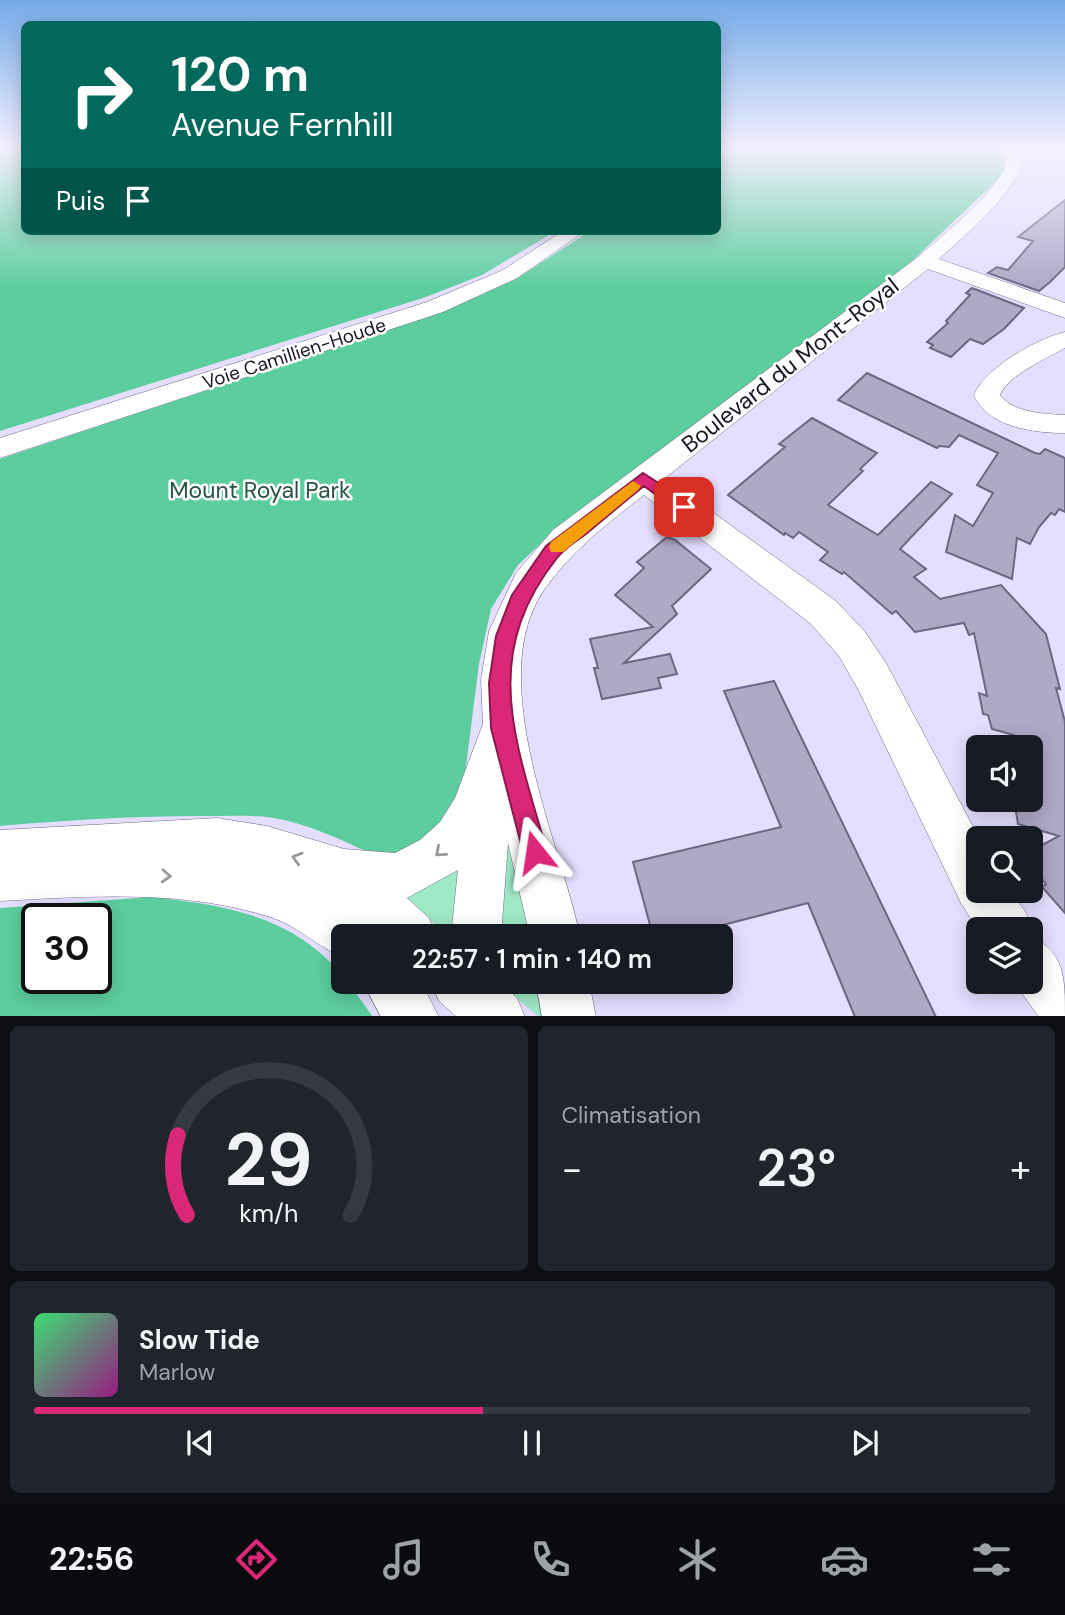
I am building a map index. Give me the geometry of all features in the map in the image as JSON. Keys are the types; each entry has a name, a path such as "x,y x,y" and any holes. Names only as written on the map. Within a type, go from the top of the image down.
{"street":[{"name":"Boulevard du Mont-Royal","path":"553,924 502,728 499,683 501,660 505,636 518,601 552,551 925,261 961,229 995,193"},
{"name":"Voie Camillien-Houde","path":"0,442 435,302 511,267 562,235"},
{"name":"Voie Camillien-Houde","path":"0,448 435,307 510,274 570,235"},
{"path":"925,261 1065,311"},
{"path":"1065,339 997,380 988,391 988,399 995,407 1025,420 1065,424"},
{"path":"643,478 823,612 852,644 872,676 966,862"},
{"name":"Boulevard du Mont-Royal","path":"477,924 483,854 502,728"},
{"path":"0,854 217,841 267,850 344,873 398,877 437,857 456,838 473,812 502,728"},
{"path":"344,873 398,924"},
{"path":"0,877 81,874 222,880 272,891 309,906 336,924"},
{"path":"1043,978 1065,1006"},
{"path":"398,994 411,1016"},
{"path":"565,994 569,1016"}],"green space":[{"path":"0,193 21,193 21,235 549,235 482,275 426,297 0,431"},
{"name":"Mount Royal Park","path":"721,193 983,193 911,262 554,531 518,565 491,609 479,664 463,790 441,836 384,859 310,828 264,817 127,818 0,826 0,459 447,310 516,279 584,235 721,235"},
{"path":"503,819 530,887 537,924 498,924"},
{"path":"461,869 453,924 435,924 405,898 439,873"},
{"path":"151,897 222,908 268,921 289,931 331,963 331,994 357,994 372,1016 0,1016 0,908 21,906 21,994 112,994 112,903 69,903"},
{"path":"512,994 549,994 552,1016 538,1016"}],"building":[{"path":"1065,200 1065,267 1050,282 1039,291 988,273 997,267 1008,270 1033,241 1018,237"},
{"path":"972,288 1024,308 1004,329 983,344 970,339 951,357 930,348 933,345 927,342 948,323 946,321 970,295 966,293"},
{"path":"867,373 1035,453 1040,454 1045,449 1065,458 1065,512 1059,509 1055,515 1051,513 1030,544 1017,538 1012,579 946,552 955,515 973,526 993,493 977,485 998,453 959,435 949,447 937,448 838,400"},
{"path":"812,418 877,453 860,469 863,471 828,505 878,535 931,482 952,494 900,549 926,569 914,577 940,599 1001,585 1046,634 1065,722 1065,913 1043,888 1046,884 1043,880 1043,845 1059,836 1043,831 1043,826 1018,824 1016,812 1043,812 1043,735 1014,735 992,729 988,715 983,714 979,693 987,696 974,633 969,635 964,623 915,632 896,611 892,614 844,572 842,574 820,560 828,552 799,532 793,538 785,533 784,535 728,495 785,447 779,444"},
{"path":"667,537 675,540 711,569 672,606 677,614 624,663 670,654 677,674 658,678 661,688 602,699 594,668 598,668 590,639 653,627 615,595 644,568 637,562"},
{"path":"774,681 936,1016 855,1016 808,903 727,924 650,924 633,862 781,827 724,691"}],"slow traffic":[{"path":"557,547 633,486"}],"route":[{"path":"535,852 502,728 499,683 501,660 505,636 518,601 552,551 643,478 684,507"}]}
